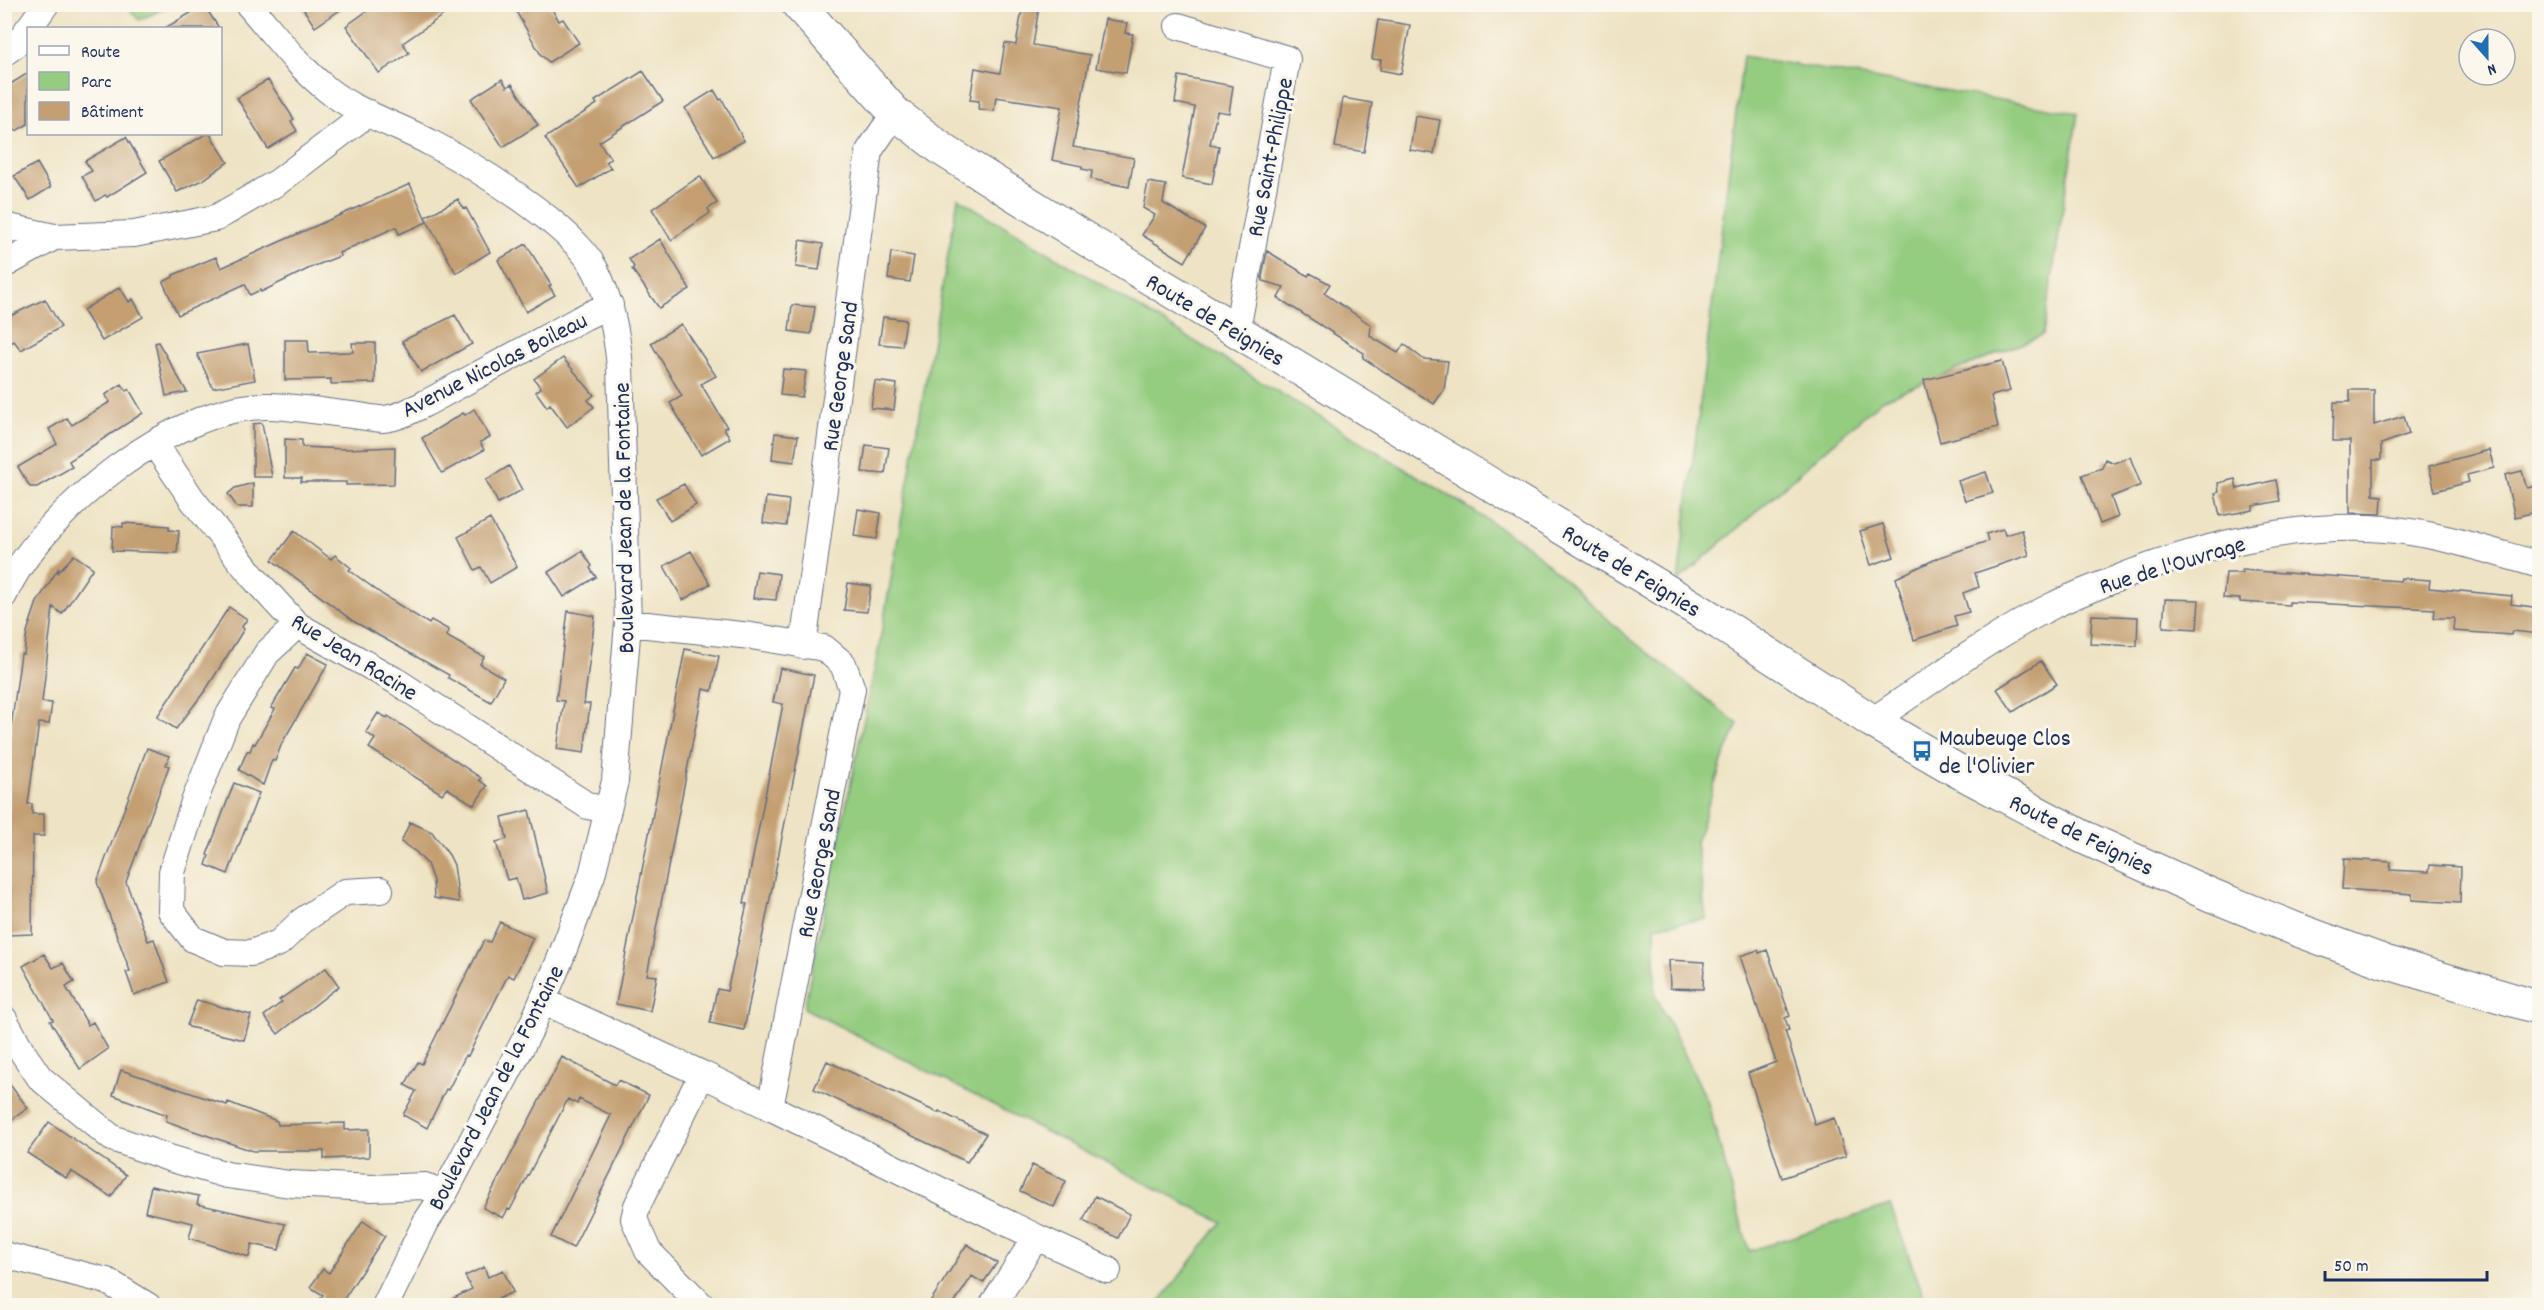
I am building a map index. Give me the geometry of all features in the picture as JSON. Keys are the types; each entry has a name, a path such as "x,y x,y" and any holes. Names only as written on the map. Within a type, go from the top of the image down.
{"street":[{"path":"30,27 46,4"},
{"name":"Boulevard Jean de la Fontaine","path":"248,4 302,65 330,92 431,143 500,185 557,225 595,269 610,305 620,368 628,623 615,781 592,875 543,1001 384,1305"},
{"name":"Route de Feignies","path":"798,4 895,113 952,156 1106,252 1721,624 1872,721 2016,804 2202,891 2298,930 2385,962 2540,1008"},
{"name":"Rue Saint-Philippe","path":"1178,26 1287,59 1237,330"},
{"path":"4,53 19,42 27,32"},
{"path":"4,226 54,237 134,234 216,218 278,182 368,113"},
{"name":"Rue George Sand","path":"803,646 869,151 895,113"},
{"path":"4,265 54,237"},
{"name":"Avenue Nicolas Boileau","path":"7,585 44,536 83,494 154,443 230,410 268,406 385,419 409,412 610,305"},
{"name":"Rue Jean Racine","path":"154,443 192,500 253,577 297,625 396,681 588,806 608,810"},
{"name":"Rue de l'Ouvrage","path":"1872,721 1992,641 2052,605 2139,570 2209,548 2287,532 2354,528 2385,529 2444,539 2540,565"},
{"name":"Rue George Sand","path":"628,623 751,636 824,648 843,664 852,689 770,1108"},
{"path":"297,625 267,653 227,718 194,802 172,872 171,911 193,939 224,952 251,953 279,943 302,921 345,892 380,891"},
{"path":"543,1001 702,1074 1108,1270"},
{"path":"4,1019 40,1078 112,1138 227,1175 291,1184 372,1188 425,1186 443,1196"},
{"path":"702,1074 637,1206 634,1219 648,1251 702,1305"},
{"path":"992,1305 1036,1237"},
{"path":"4,1256 107,1281 148,1305"}],"green space":[{"path":"125,5 172,5 139,20"},
{"path":"1743,56 2078,113 2043,335 1882,400 1678,581"},
{"path":"958,198 1442,491 1527,545 1624,634 1738,724 1723,759 1696,842 1706,919 1655,926 1655,994 1707,1100 1749,1251 1890,1205 1927,1305 1157,1305 1222,1222 804,1008 878,652"}],"building":[{"path":"300,4 349,4 315,27"},
{"path":"377,4 459,4 403,43 409,53 379,73 346,26"},
{"path":"530,4 549,4 559,21 563,19 579,43 549,62 541,55 517,13"},
{"path":"1023,4 1039,7 1033,45 1090,55 1073,147 1134,158 1129,187 1091,179 1092,171 1082,169 1082,166 1052,160 1062,107 996,97 994,111 978,109 979,101 970,100 975,68 1000,73 1005,43 1016,45"},
{"path":"204,5 218,27 167,27"},
{"path":"1105,19 1127,23 1125,33 1133,34 1126,73 1096,68"},
{"path":"1378,20 1410,25 1401,74 1380,70 1381,60 1372,59"},
{"path":"643,71 663,101 599,142 611,159 606,162 611,168 579,188 545,138 597,104 595,101"},
{"path":"27,74 27,125 16,131 13,126 4,131 4,88"},
{"path":"1179,76 1233,86 1229,113 1217,111 1210,144 1219,146 1212,184 1182,178 1195,107 1175,103"},
{"path":"502,79 507,87 512,84 538,125 503,147 471,99"},
{"path":"268,80 294,119 291,121 297,131 268,149 237,98"},
{"path":"714,90 720,100 722,99 744,141 714,157 685,108"},
{"path":"1343,98 1372,103 1364,152 1335,147"},
{"path":"1415,116 1440,120 1434,154 1410,150"},
{"path":"204,135 211,135 228,162 203,180 177,192 159,161"},
{"path":"126,137 147,172 107,197 105,195 96,201 82,176 92,171 85,161"},
{"path":"37,163 51,187 30,200 14,176"},
{"path":"700,176 717,203 708,209 710,213 671,240 652,209"},
{"path":"1148,182 1166,185 1163,203 1205,228 1185,262 1142,235 1155,215 1143,208"},
{"path":"410,184 427,222 399,234 396,227 339,253 340,256 261,292 260,290 250,295 245,284 178,315 163,282 173,275 216,257 221,268"},
{"path":"458,199 464,209 466,208 490,252 456,273 425,217"},
{"path":"660,239 690,289 659,308 632,269 634,267 629,259"},
{"path":"800,240 823,244 819,270 796,267"},
{"path":"526,244 555,295 526,312 498,260"},
{"path":"1267,251 1308,276 1310,273 1330,284 1324,293 1371,325 1370,336 1398,353 1404,344 1423,359 1448,361 1444,390 1434,404 1363,358 1364,353 1278,298 1284,287 1263,281 1262,277"},
{"path":"891,252 914,256 910,282 888,279"},
{"path":"120,287 129,302 133,299 143,317 102,341 83,310"},
{"path":"45,299 61,327 21,350 14,341 4,346 4,319"},
{"path":"792,305 815,307 811,334 789,331"},
{"path":"455,315 472,344 421,372 402,341"},
{"path":"883,317 906,320 902,346 879,344"},
{"path":"681,324 716,376 701,384 727,427 724,428 730,438 701,455 670,403 682,396 651,343"},
{"path":"285,340 308,340 309,353 353,352 352,343 375,343 375,383 331,384 331,379 285,380"},
{"path":"158,342 187,392 166,396 155,343"},
{"path":"248,344 255,380 213,388 197,354"},
{"path":"563,358 594,395 588,400 594,407 567,427 550,404 547,407 536,392 541,388 534,379"},
{"path":"2002,361 2010,391 1991,396 1998,427 1940,442 1924,380"},
{"path":"783,369 806,371 802,397 780,395"},
{"path":"875,381 897,384 894,410 871,408"},
{"path":"122,384 126,391 129,389 143,413 69,461 72,467 37,487 30,487 18,467 57,444 49,429 67,418 72,425 110,402 105,395"},
{"path":"2350,390 2374,390 2374,425 2404,416 2409,434 2381,444 2381,460 2373,460 2373,495 2382,496 2381,514 2350,513 2350,441 2333,441 2334,402 2350,402"},
{"path":"474,409 490,437 480,442 484,450 442,473 422,438 463,413 465,415"},
{"path":"262,423 272,477 253,477 253,424"},
{"path":"775,433 798,436 794,462 772,459"},
{"path":"285,439 302,440 302,447 346,449 395,447 394,484 346,485 346,482 301,482 302,478 285,478"},
{"path":"866,445 889,448 885,474 862,472"},
{"path":"2489,450 2494,468 2467,475 2469,482 2435,491 2429,466"},
{"path":"2130,457 2141,485 2111,497 2118,517 2100,524 2082,475 2102,468 2105,459 2114,463"},
{"path":"509,466 522,490 498,503 486,480"},
{"path":"2522,471 2527,488 2540,485 2540,511 2515,517 2505,475"},
{"path":"1986,472 1993,493 1965,501 1958,481"},
{"path":"2235,479 2237,489 2276,480 2280,501 2253,506 2253,510 2220,516 2215,493 2219,492 2218,483"},
{"path":"253,483 253,507 237,507 228,494 235,488"},
{"path":"684,484 696,505 670,521 656,498"},
{"path":"766,497 789,500 786,526 763,523"},
{"path":"858,509 881,513 877,539 854,536"},
{"path":"490,519 517,567 490,583 481,567 475,570 458,537"},
{"path":"123,523 169,526 169,530 179,531 177,553 112,551 113,526 123,527"},
{"path":"1883,524 1894,557 1871,565 1860,531"},
{"path":"2003,529 2005,535 2022,530 2029,555 1975,573 1979,587 1963,593 1969,612 1954,616 1957,626 1914,640 1896,578 1940,557 1988,541 1986,534"},
{"path":"294,531 331,559 335,555 351,568 349,570 383,595 429,624 431,620 449,630 446,636 484,657 480,664 504,678 491,702 448,678 449,675 353,621 272,560"},
{"path":"582,551 596,577 564,597 548,572"},
{"path":"691,551 710,584 683,600 664,566"},
{"path":"74,555 93,568 62,614 53,607 42,702 52,703 49,724 39,723 28,804 32,804 32,814 44,814 44,836 33,836 32,934 7,935 4,894 6,813 9,813 9,765 6,764 21,654 24,654 27,632 37,602 58,569 58,572"},
{"path":"2242,570 2400,581 2401,578 2430,580 2429,588 2512,596 2511,604 2540,608 2540,634 2512,631 2511,635 2453,631 2454,618 2434,618 2435,609 2289,602 2289,605 2240,602 2240,599 2223,598 2226,573 2242,573"},
{"path":"757,571 779,574 776,600 753,598"},
{"path":"848,583 871,586 867,612 844,610"},
{"path":"2165,599 2199,600 2197,629 2163,627"},
{"path":"229,607 247,619 242,627 244,629 207,688 176,729 157,717"},
{"path":"568,611 595,616 584,704 590,704 584,753 557,749 564,701 556,700"},
{"path":"2092,615 2138,617 2137,646 2090,644"},
{"path":"685,649 719,656 712,691 703,689 647,975 657,976 650,1011 616,1004"},
{"path":"307,653 328,664 282,743 275,761 272,760 263,785 239,770 247,751 250,751 253,743 255,744 275,709 271,708 295,668 298,669"},
{"path":"2041,661 2057,684 2013,712 1997,689"},
{"path":"780,668 814,675 744,1030 710,1023 717,989 727,991 747,904 744,903 783,704 773,702"},
{"path":"378,713 387,718 388,716 481,778 479,780 487,786 474,805 447,788 442,794 369,748 375,739 366,732"},
{"path":"147,748 169,756 166,765 169,766 126,882 148,941 154,939 169,982 134,995 126,972 130,971 97,882"},
{"path":"234,783 259,793 228,874 206,865 209,856 207,855"},
{"path":"529,810 548,893 522,900 516,878 507,880 496,842 507,839 502,817"},
{"path":"410,822 432,832 449,855 454,865 459,902 434,898 433,881 427,864 416,852 401,842"},
{"path":"2344,859 2391,862 2390,870 2429,872 2430,865 2461,867 2460,903 2412,900 2412,894 2342,889"},
{"path":"500,922 533,938 514,978 508,975 468,1056 466,1055 448,1090 446,1089 427,1128 403,1115 416,1091 405,1085 418,1062 422,1064 484,940 490,942"},
{"path":"1758,950 1759,953 1767,950 1790,1016 1785,1018 1789,1030 1785,1031 1815,1125 1834,1118 1846,1156 1782,1178 1748,1073 1776,1062 1740,956"},
{"path":"44,954 53,968 63,963 74,982 66,987 88,1025 93,1022 108,1049 80,1069 50,1021 53,1020 23,966"},
{"path":"1669,960 1704,962 1703,989 1670,988"},
{"path":"326,968 339,986 278,1034 264,1016 282,1002 279,1000"},
{"path":"197,1000 251,1015 244,1040 189,1027 187,1025"},
{"path":"562,1057 615,1085 618,1080 649,1095 573,1248 551,1237 611,1115 579,1099 577,1104 568,1099 510,1210 508,1209 503,1218 483,1208"},
{"path":"827,1061 986,1134 967,1162 814,1089"},
{"path":"121,1070 227,1105 228,1102 277,1121 278,1125 345,1123 345,1130 369,1129 369,1157 324,1159 324,1151 253,1151 194,1131 166,1121 167,1115 113,1095"},
{"path":"4,1077 28,1108 4,1125"},
{"path":"49,1122 126,1175 111,1197 71,1171 66,1178 27,1153"},
{"path":"1032,1165 1066,1181 1054,1207 1020,1191"},
{"path":"151,1186 199,1196 197,1204 285,1224 279,1250 252,1244 249,1257 189,1238 193,1223 145,1212"},
{"path":"1095,1196 1130,1214 1118,1238 1083,1221"},
{"path":"363,1221 385,1236 340,1305 316,1305 323,1295 310,1287 323,1269 329,1273"},
{"path":"967,1244 997,1263 983,1283 972,1276 953,1305 928,1305"},
{"path":"484,1267 488,1277 503,1270 513,1292 485,1305 440,1305 472,1289 465,1276"}],"place":[{"name":"Maubeuge Clos de l'Olivier","path":"1922,751"}]}
